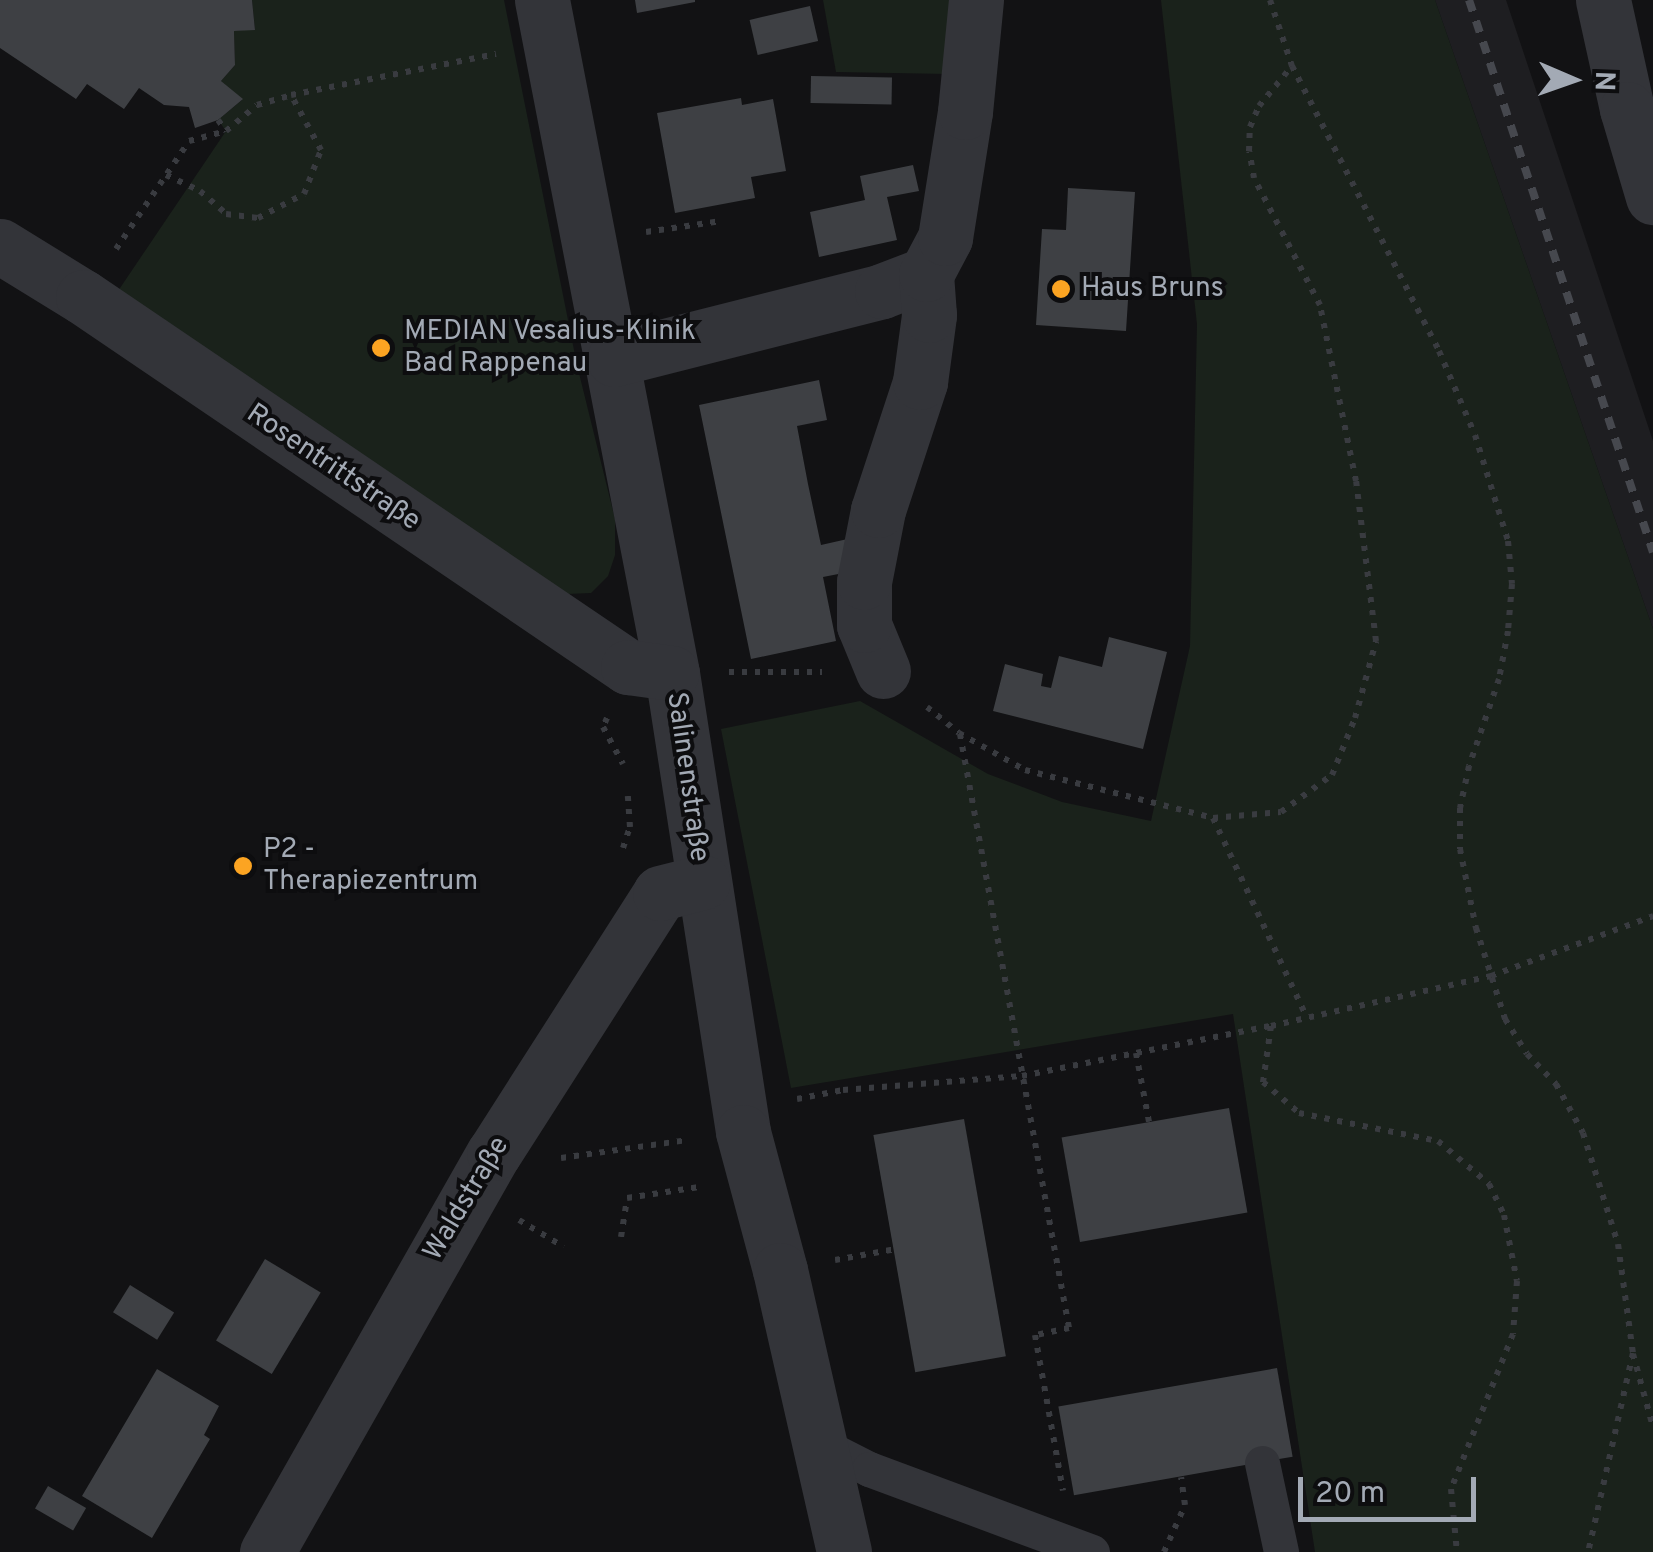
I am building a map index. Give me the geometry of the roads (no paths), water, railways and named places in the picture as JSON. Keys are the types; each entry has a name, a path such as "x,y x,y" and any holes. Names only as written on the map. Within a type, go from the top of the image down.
{"street":[{"path":"883,671 864,625 864,582 878,510 920,382 928,315 926,274 948,224 976,0"},
{"path":"1603,0 1653,197"},
{"name":"Salinenstraße","path":"546,21 672,673 749,1155 822,1446 844,1552"},
{"name":"Rosentrittstraße","path":"0,246 83,297 628,667 672,673"},
{"path":"614,359 882,291 926,274"},
{"name":"Waldstraße","path":"266,1552 494,1154 660,893 703,882"}],"lane":[{"path":"822,1446 868,1469 1082,1547"},
{"path":"1262,1463 1280,1552"}],"railway":[{"path":"1469,0 1653,552"}],"place":[{"name":"Haus Bruns","path":"1061,289"},
{"name":"MEDIAN Vesalius-Klinik Bad Rappenau","path":"381,348"},
{"name":"P2 - Therapiezentrum","path":"243,866"}]}
